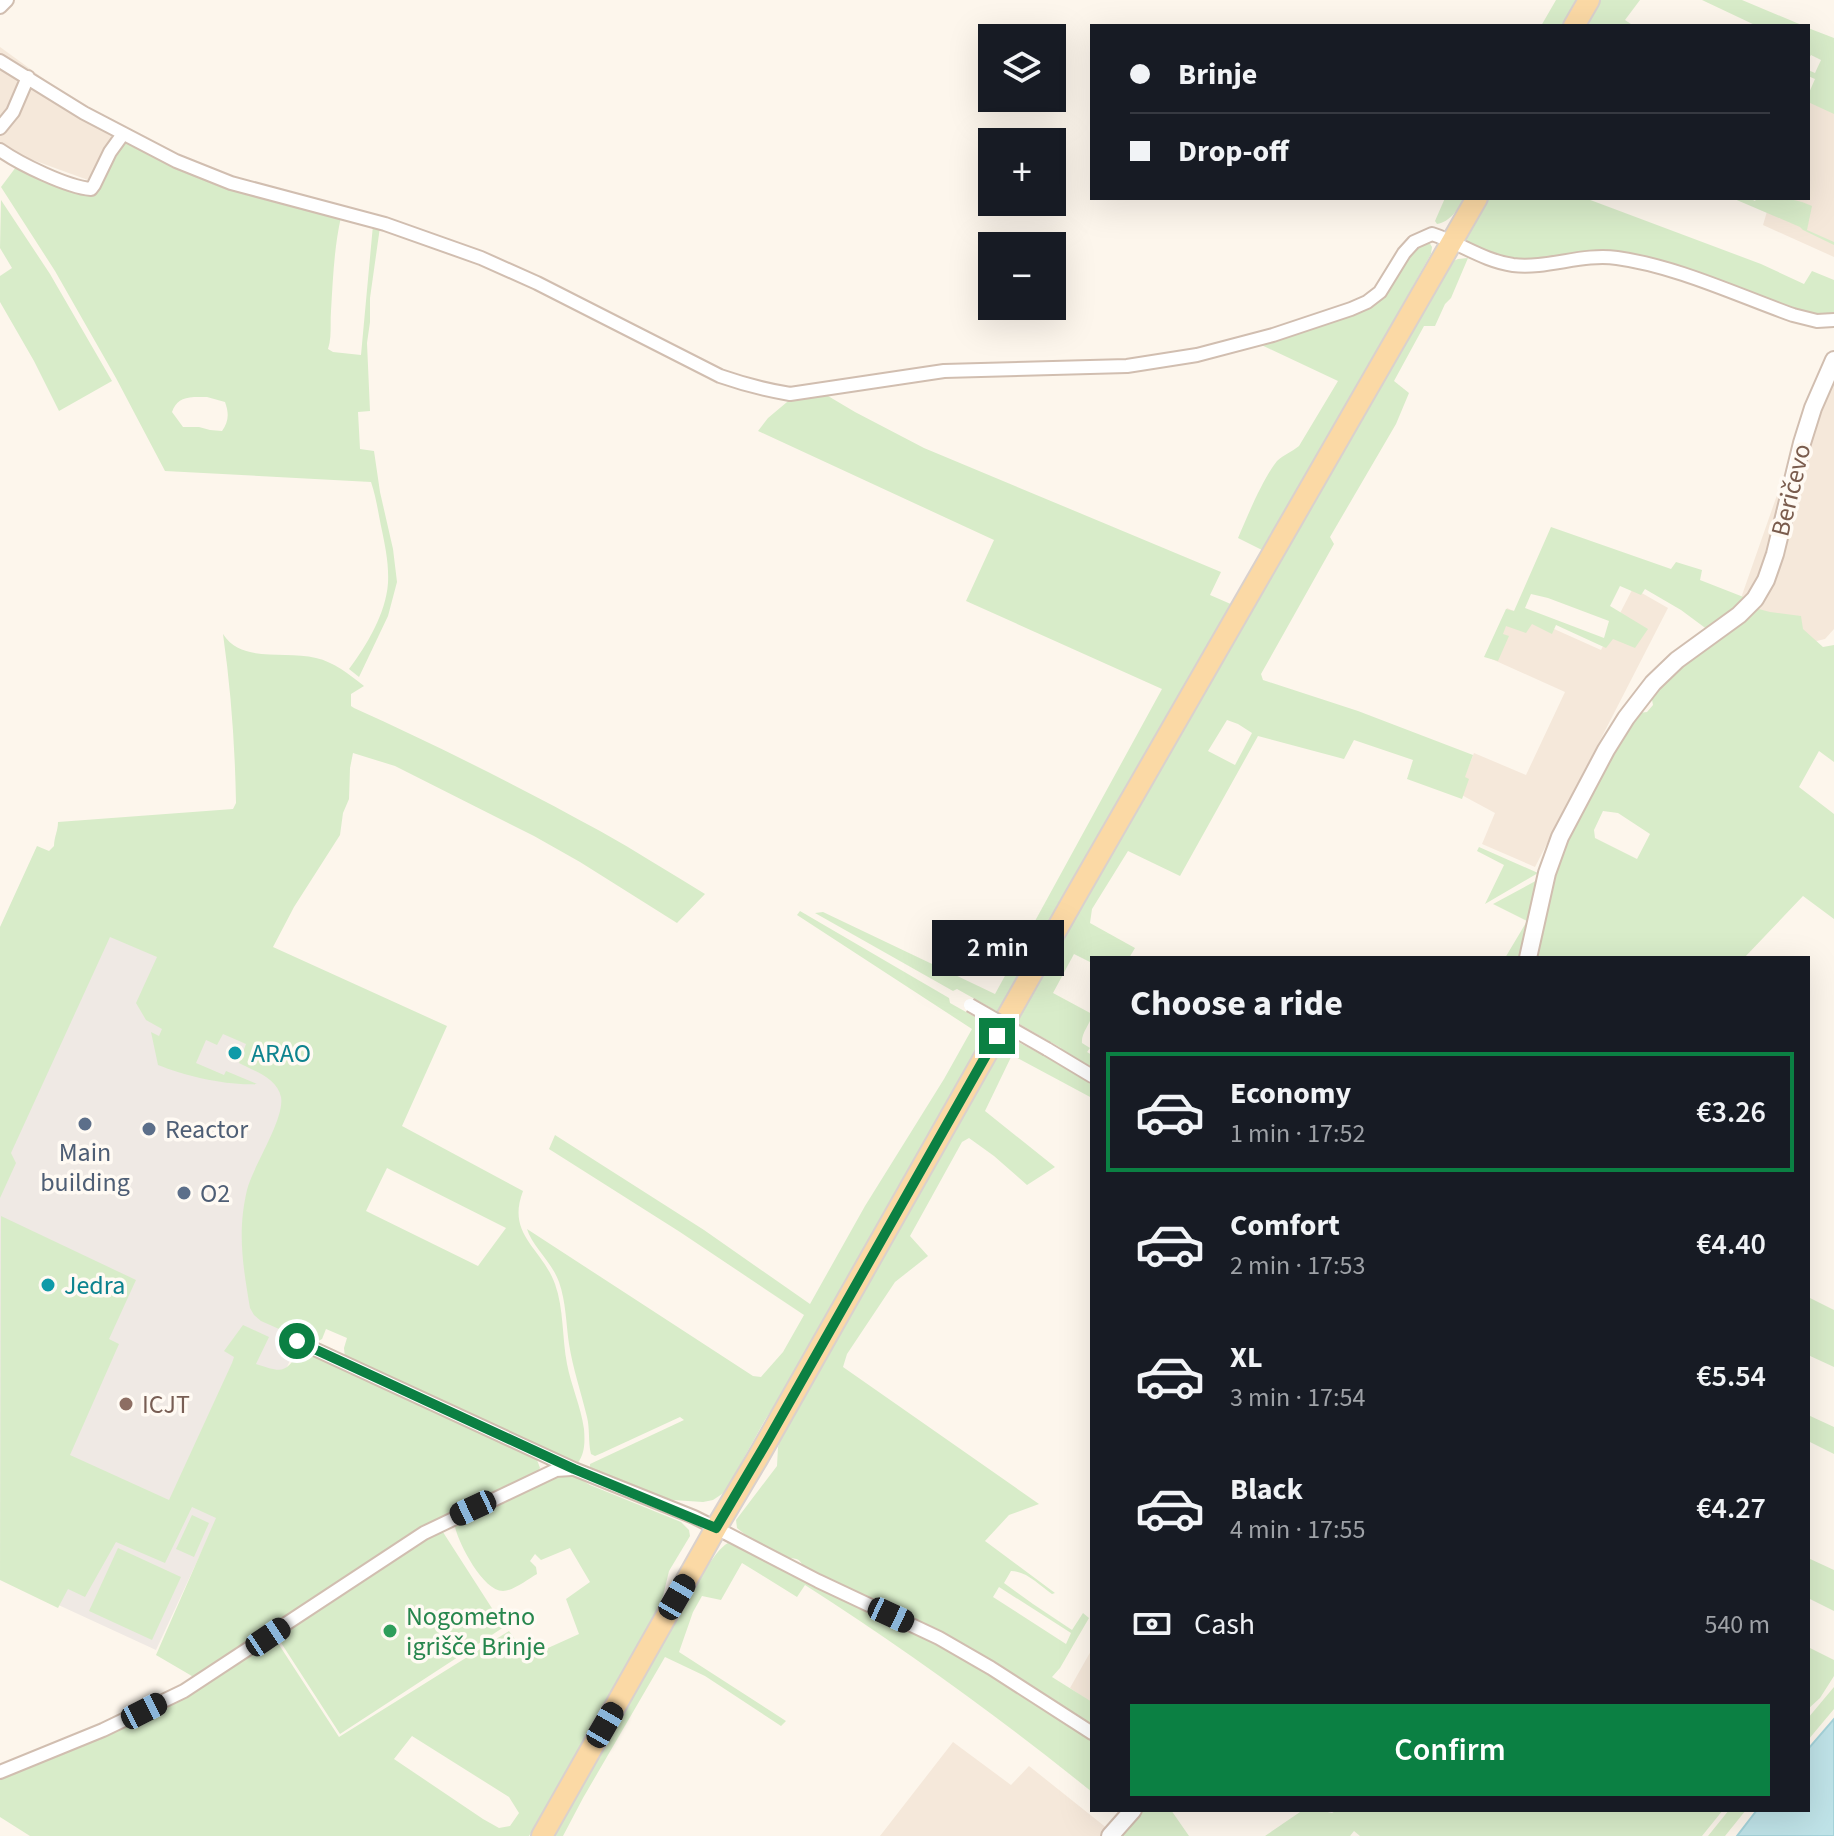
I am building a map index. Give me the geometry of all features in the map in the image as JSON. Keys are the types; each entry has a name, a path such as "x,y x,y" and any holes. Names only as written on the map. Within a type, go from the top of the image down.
{"main road":[{"path":"1575,24 1589,0"},
{"path":"542,1836 1075,897 1476,200"}],"street":[{"path":"0,7 7,0"},
{"path":"0,61 84,113 176,161 231,183 385,224 481,258 720,376 748,386 790,394 944,371 1127,366 1197,355 1273,335 1367,302 1380,292 1414,242 1432,234 1469,251 1515,265 1601,256 1644,263 1793,315 1817,321 1834,320"},
{"path":"0,128 13,112 28,77"},
{"path":"0,150 50,176 91,189 123,134"},
{"name":"Beričevo","path":"1528,956 1547,873 1560,837 1626,718 1653,683 1677,660 1739,615 1755,599 1766,580 1802,443 1834,360"},
{"path":"970,1005 1090,1075"},
{"path":"297,1341 574,1469 716,1528 818,1581 939,1638 1090,1732"},
{"path":"0,1772 117,1724 184,1691 424,1533 556,1470 574,1469"},
{"path":"1110,1836 1131,1812"}],"shaded area":[{"path":"0,47 113,129 99,184 0,148"},
{"path":"1834,86 1834,257 1763,225 1770,200 1810,200 1812,99"},
{"path":"1834,354 1834,629 1825,639 1749,657 1741,598 1776,498"},
{"path":"1633,588 1668,608 1535,867 1482,844 1495,813 1458,793 1474,753 1526,775 1565,692 1485,656 1507,608 1601,650"},
{"path":"37,847 443,1030 156,1650 0,1578 0,928"},
{"path":"1090,1653 1090,1702 1070,1688"},
{"path":"953,1742 1011,1785 1029,1766 1108,1829 1101,1836 880,1836"}],"green space":[{"path":"1556,0 1579,0 1564,24 1542,24"},
{"path":"1598,0 1640,0 1625,20 1631,24 1584,24"},
{"path":"1702,0 1742,0 1799,24 1753,24"},
{"path":"1810,29 1834,38 1834,114 1810,103 1810,90 1815,79 1810,77 1810,71 1815,73 1821,60 1811,55"},
{"path":"126,141 214,181 256,196 341,217 328,349 333,352 361,355 373,225 380,227 367,343 370,411 358,412 360,449 374,451 397,582 388,616 359,677 349,669 384,606 388,583 385,547 371,482 165,471 55,271 1,187 16,167 90,195 121,144","holes":["207,397 225,402 228,417 222,431 183,427 172,412 175,405 186,398"]},
{"path":"1,200 50,274 112,381 59,411 0,302 0,276 12,268 0,248"},
{"path":"1444,200 1464,200 1450,218 1437,224 1435,221"},
{"path":"1484,200 1590,200 1761,264 1804,284 1812,271 1834,280 1834,314 1811,316 1646,259 1526,261 1492,254 1468,243 1465,235"},
{"path":"1737,200 1792,200 1812,206 1807,230 1834,242 1834,245"},
{"path":"1429,242 1431,254 1264,551 1238,538 1271,469 1279,459 1299,446 1338,381 1257,343 1363,308 1412,250"},
{"path":"1468,258 1435,326 1424,326 1394,381 1409,393 1396,424 1330,537 1334,544 1261,674 1263,680 1358,711 1473,755 1465,777 1469,779 1462,799 1407,779 1413,760 1354,740 1344,759 1258,736 1180,876 1128,851 1092,909 1090,923 1135,948 1130,956 1090,956 1090,962 1074,954 1053,993 1090,1013 1082,1043 1090,1048 1087,1052 1090,1054 1090,1071 1062,1054 1061,1048 1016,1022 1451,262","holes":["1227,720 1252,733 1235,765 1208,751"]},
{"path":"823,393 924,448 1221,572 1210,595 1233,605 998,1012 957,989 953,991 815,913 823,912 995,994 1162,689 966,601 994,540 758,431 793,397"},
{"path":"1551,527 1671,569 1676,562 1702,570 1700,580 1746,598 1708,630 1645,589 1641,595 1620,586 1610,606 1648,629 1635,648 1613,639 1606,648 1556,625 1552,634 1532,624 1526,633 1506,626 1503,634 1509,636 1498,661 1484,657 1506,609 1514,611","holes":["1531,594 1609,621 1604,638 1525,608"]},
{"path":"1755,608 1801,616 1803,629 1823,647 1834,645 1834,762 1819,751 1799,787 1834,814 1834,919 1803,896 1746,956 1533,956 1551,881 1566,837 1638,713 1647,712 1653,705 1651,694 1674,669","holes":["1603,811 1618,813 1650,834 1637,859 1595,838 1594,830"]},
{"path":"223,634 231,643 253,653 304,656 329,662 364,686 351,694 351,706 354,708 540,799 705,894 677,923 534,836 395,766 353,753 349,799 343,813 340,835 294,907 273,947 447,1026 402,1126 523,1191 519,1206 522,1230 549,1271 560,1303 567,1364 584,1429 584,1448 577,1464 345,1358 347,1338 326,1329 322,1339 313,1344 254,1315 250,1308 243,1264 244,1206 250,1180 274,1130 281,1097 270,1080 239,1063 246,1044 223,1034 217,1045 206,1040 196,1063 257,1084 207,1079 158,1065 151,1032 159,1036 162,1029 146,1020 136,1003 157,957 110,937 11,1153 16,1163 0,1198 0,927 37,846 49,851 54,846 58,822 233,809 236,803 235,760","holes":["387,1168 506,1228 478,1266 366,1211"]},
{"path":"1479,847 1538,873 1485,904 1504,865 1477,851"},
{"path":"1541,878 1523,956 1506,956 1527,921 1493,904"},
{"path":"800,911 991,1026 794,1376 765,1420 725,1492 703,1502 673,1500 590,1470 590,1464 684,1420 680,1417 595,1456 591,1454 588,1422 571,1353 561,1290 556,1275 527,1229 753,1376 761,1377 783,1352 804,1315 549,1149 555,1135 704,1230 810,1304 972,1029 797,915"},
{"path":"1007,1036 1090,1079 1090,1097 1012,1055 985,1111 1055,1167 1027,1185 969,1138 962,1142 910,1236 928,1256 895,1282 847,1354 843,1367 1039,1504 1009,1515 985,1541 1055,1593 1017,1572 1011,1571 1004,1583 1072,1630 1083,1613 1089,1618 1052,1677 1090,1701 1090,1726 804,1568 798,1559 770,1552 737,1528 736,1520 777,1466 783,1432","holes":["999,1587 1071,1633 1066,1644 993,1597"]},
{"path":"1,1216 136,1280 109,1339 119,1344 70,1455 169,1500 232,1363 234,1357 224,1351 243,1325 269,1337 256,1364 283,1369 301,1348 536,1457 540,1468 536,1475 447,1516 197,1679 156,1655 216,1518 192,1507 165,1563 116,1542 85,1597 68,1589 58,1608 0,1580"},
{"path":"1810,1298 1834,1310 1834,1367 1810,1356"},
{"path":"1810,1416 1834,1427 1834,1454 1810,1442"},
{"path":"575,1476 681,1522 689,1530 690,1536 669,1571 663,1596 646,1634 529,1836 30,1836 0,1817 0,1775 81,1742 274,1637 339,1737 509,1631 528,1657 579,1634 566,1599 590,1582 570,1548 541,1560 535,1554 530,1561 536,1567 537,1574 503,1591 495,1589 480,1575 461,1544 455,1527 459,1519 546,1480","holes":["412,1736 509,1797 519,1813 510,1826 499,1828 394,1759"]},
{"path":"192,1515 209,1523 194,1557 176,1549"},
{"name":"Nogometno igrišče Brinje","path":"441,1529 504,1627 340,1734 276,1635"},
{"path":"728,1543 936,1642 1090,1738 1090,1790 952,1685 842,1609 805,1585 797,1597 742,1563 721,1600 702,1596 679,1652 786,1721 781,1726 705,1676 665,1657 563,1836 551,1836 704,1572"},
{"path":"118,1548 181,1577 152,1640 89,1611"},
{"path":"1810,1559 1834,1570 1834,1611 1810,1599"},
{"path":"1810,1648 1834,1660 1834,1676 1810,1707"},
{"path":"1834,1687 1834,1709 1810,1738 1810,1716"},
{"path":"1140,1812 1172,1812 1189,1836 1117,1836"},
{"path":"1300,1812 1721,1812 1702,1836 1360,1836 1354,1831 1350,1836 1265,1836"},
{"path":"1727,1812 1744,1812 1725,1836 1708,1836"}],"water":[{"path":"1834,1719 1834,1836 1737,1836 1755,1812 1810,1812 1810,1747"}],"place":[{"name":"ARAO","path":"235,1053"},
{"name":"Main building","path":"85,1124"},
{"name":"Reactor","path":"149,1129"},
{"name":"O2","path":"184,1193"},
{"name":"Jedra","path":"48,1285"},
{"name":"ICJT","path":"126,1404"},
{"name":"Nogometno igrišče Brinje","path":"390,1631"}],"route":[{"path":"297,1341 574,1469 716,1528 997,1036"}]}
